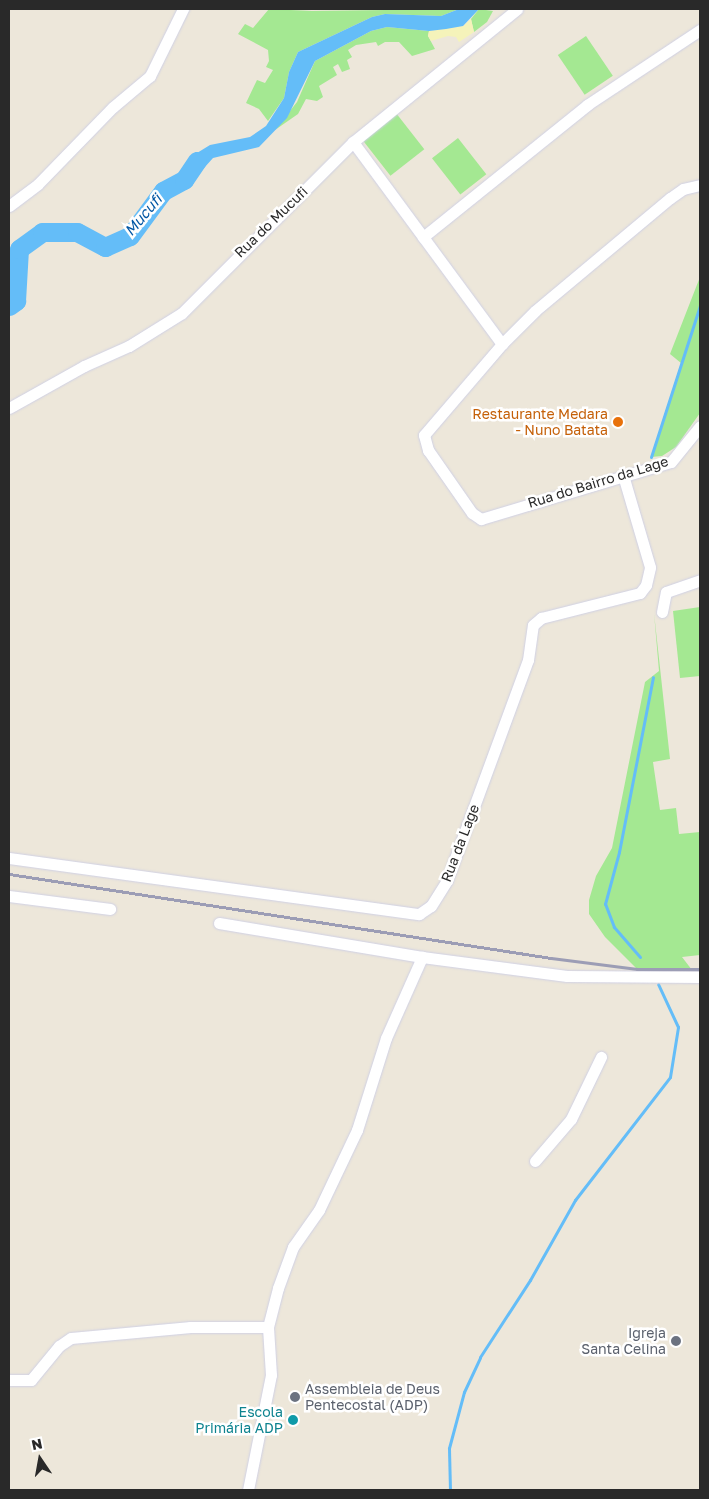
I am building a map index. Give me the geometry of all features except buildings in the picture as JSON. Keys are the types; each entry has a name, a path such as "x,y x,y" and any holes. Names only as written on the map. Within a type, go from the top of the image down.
{"street":[{"path":"9,206 38,184 113,107 150,76 183,9"},
{"name":"Rua do Mucufi","path":"9,408 84,366 130,346 182,312 353,142 517,9"},
{"path":"423,237 587,105 700,30"},
{"path":"353,142 502,344 534,311 658,207 683,188 700,185"},
{"name":"Rua do Bairro da Lage","path":"502,344 424,435 428,450 472,513 481,519 622,475 671,462 700,426"},
{"name":"Rua da Lage","path":"9,858 95,868 419,914 431,906 447,880 528,660 533,625 541,618 640,593 646,585 650,567 622,475"},
{"path":"662,612 666,592 700,580"},
{"path":"9,896 110,909"},
{"path":"219,923 422,956 567,976 700,976"},
{"path":"248,1490 271,1375 268,1327 278,1288 293,1247 319,1210 357,1130 386,1038 422,956"},
{"path":"535,1161 571,1118 601,1057"},
{"path":"9,1380 31,1380 59,1346 71,1338 190,1327 268,1327"}],"green space":[{"path":"269,9 312,11 459,9 441,16 385,14 372,17 298,52 289,72 284,98 268,121 259,109 246,103 257,80 265,83 273,70 266,67 269,61 268,50 238,34 245,24 253,28"},
{"path":"479,9 493,11 487,22 474,32 471,19"},
{"path":"387,27 429,31 428,36 435,49 412,56 399,42 385,42 378,46 376,42 356,45 348,50 352,57 347,60 350,69 342,72 338,64 333,67 337,75 319,86 323,97 317,101 306,99 298,114 275,130 297,102 315,61 371,31"},
{"path":"586,36 613,76 585,95 558,55"},
{"path":"396,113 424,149 390,176 362,139"},
{"path":"458,138 486,174 460,195 432,158"},
{"path":"700,277 700,413 676,447 662,456 651,457 681,363 670,354"},
{"path":"700,607 700,676 680,678 673,611"},
{"path":"654,613 670,759 653,762 660,810 676,808 679,834 700,832 700,955 682,957 692,970 637,969 605,937 589,914 589,900 596,876 612,848 645,682 659,671"}],"sand":[{"path":"471,19 474,32 459,42 456,37 448,36 431,41 428,36 429,31 463,26"}],"water":[{"path":"459,9 479,9 463,26 429,31 387,27 371,31 315,61 287,118 259,147 213,158 187,187 177,178 197,153 210,145 250,137 266,126 284,98 289,72 298,52 372,17 385,14 441,16"}],"waterway":[{"name":"Mucufi","path":"9,306 16,301 19,249 42,232 77,232 105,247 130,236 163,191 184,180 197,161"},
{"path":"651,457 700,305"},
{"path":"640,957 614,927 605,904 619,852 653,677"},
{"path":"450,1490 449,1448 464,1392 480,1357 530,1280 575,1200 670,1077 678,1027 658,984"}],"railway":[{"path":"9,874 551,958 637,969 700,969"}],"place":[{"name":"Restaurante Medara - Nuno Batata","path":"618,422"},
{"name":"Igreja Santa Celina","path":"676,1341"},
{"name":"Assembleia de Deus Pentecostal (ADP)","path":"295,1397"},
{"name":"Escola Primária ADP","path":"293,1420"}]}
